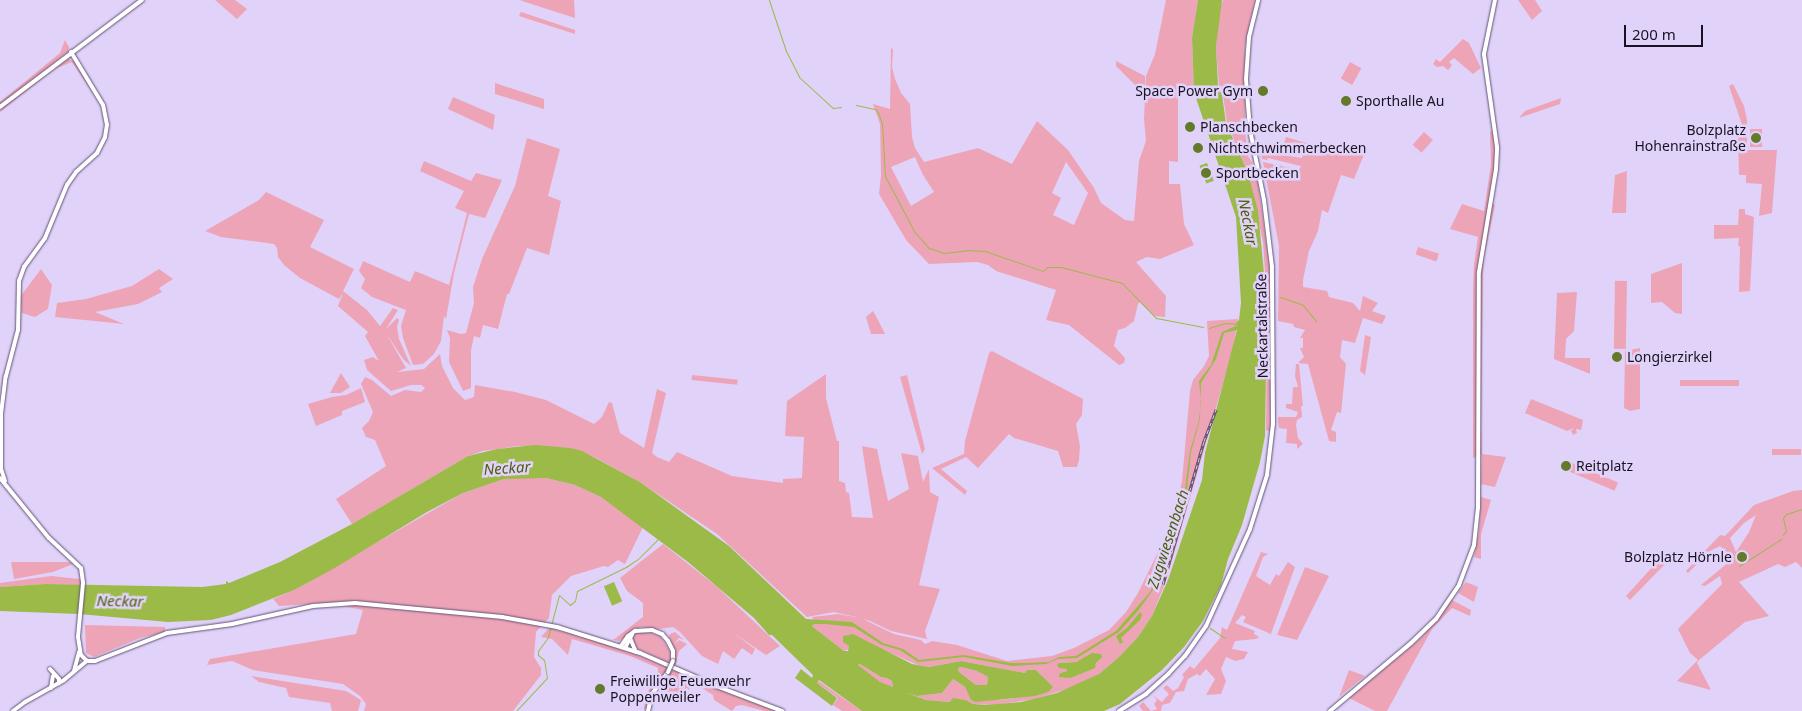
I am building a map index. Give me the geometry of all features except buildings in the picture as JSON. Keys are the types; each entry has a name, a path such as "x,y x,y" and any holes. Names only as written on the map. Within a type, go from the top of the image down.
{"main road":[{"path":"0,108 71,52 142,0"},
{"name":"Neckartalstraße","path":"1119,711 1154,687 1178,664 1197,640 1226,585 1257,510 1267,475 1272,442 1272,268 1264,200 1249,120 1246,79 1249,38 1258,0"},
{"path":"1330,711 1411,644 1436,619 1459,584 1474,545 1478,508 1479,272 1492,198 1497,147 1495,122 1484,68 1488,26 1495,0"},
{"path":"6,484 2,474 1,461 1,414 6,376 18,330 19,281 24,267 45,238 67,184 76,172 97,152 106,131 106,114 103,105 71,52"},
{"path":"0,478 49,538 79,564 83,575 79,619 79,648 73,674"},
{"path":"76,667 86,660 95,661 167,633 232,624 313,606 340,603 483,615 557,627 623,647 782,711"},
{"path":"623,647 631,636 645,629 662,634 672,647 673,661 668,672 652,694 648,711"},
{"path":"631,636 630,643 636,652"},
{"path":"79,648 86,660"},
{"path":"13,711 25,702 59,684 73,674 86,660"},
{"path":"54,675 68,677"},
{"path":"54,675 59,684"},
{"path":"51,688 54,675"}],"shaded area":[{"path":"215,0 235,0 247,9 237,19"},
{"path":"520,0 574,0 575,18 525,2"},
{"path":"1166,0 1198,0 1192,38 1194,92 1178,92 1178,162 1169,161 1169,184 1180,184 1184,224 1194,245 1160,259 1147,257 1136,262 1166,296 1165,317 1154,316 1140,302 1138,304 1134,321 1125,328 1118,330 1114,346 1125,358 1124,363 1119,365 1069,325 1046,320 1056,290 996,271 988,265 977,262 929,264 906,240 879,194 881,175 880,124 873,104 890,109 891,47 893,50 892,67 895,79 901,93 910,104 912,137 915,148 924,162 978,148 1012,164 1037,121 1068,150 1094,188 1101,203 1125,220 1134,221 1139,161 1146,141 1144,119 1146,76 1155,54","holes":["915,157 923,175 934,192 911,206 891,167","1066,162 1088,193 1074,225 1053,215 1061,198 1052,193"]},
{"path":"1223,0 1255,0 1245,46 1245,131 1248,156 1256,169 1271,275 1270,432 1266,430 1267,304 1263,242 1248,173 1227,123 1223,95 1219,86 1216,48 1219,11"},
{"path":"1518,0 1535,0 1542,11 1532,20"},
{"path":"521,12 575,30 575,34 519,16"},
{"path":"1463,39 1469,43 1481,68 1473,74 1454,58 1449,62 1452,65 1448,70 1443,66 1437,67 1433,64 1436,59 1440,62"},
{"path":"65,40 69,47 68,52 0,106 0,102 60,53"},
{"path":"67,58 72,61 76,59 98,96 96,97 72,62 54,69 0,112 0,109"},
{"path":"1116,61 1145,76 1145,91 1143,93 1116,66"},
{"path":"1350,62 1361,68 1352,85 1341,79"},
{"path":"495,83 544,99 544,109 495,94"},
{"path":"1733,84 1744,106 1747,120 1747,150 1777,150 1772,213 1759,216 1762,184 1746,183 1746,175 1739,175 1738,136 1744,131 1729,86"},
{"path":"453,97 495,115 493,130 448,109"},
{"path":"1561,98 1560,104 1519,118 1525,111"},
{"name":"Bolzplatz Hohenrainstraße","path":"1750,129 1762,129 1762,147 1750,147"},
{"path":"1494,130 1495,169 1490,202 1495,205 1484,257 1483,274 1482,454 1473,458 1473,289 1478,237 1450,229 1462,204 1484,211 1491,164 1490,132"},
{"path":"1424,132 1433,140 1422,153 1413,145"},
{"path":"1286,137 1336,152 1340,143 1365,152 1354,179 1341,175 1328,213 1322,210 1318,231 1309,251 1303,280 1303,287 1327,291 1329,297 1353,303 1360,311 1363,296 1378,303 1372,311 1386,316 1382,324 1363,318 1355,343 1342,340 1340,357 1346,364 1341,413 1337,412 1331,430 1336,432 1336,442 1329,441 1308,364 1298,363 1304,357 1300,348 1303,348 1303,338 1300,338 1305,330 1294,327 1293,324 1278,321 1279,246 1263,162 1299,170 1301,166 1268,158 1267,160 1262,159 1261,152 1302,158 1303,153 1283,148"},
{"path":"527,138 560,149 548,196 561,201 549,255 527,248 509,294 507,294 498,329 483,325 480,338 474,336 471,350 471,388 463,391 449,362 450,338 447,330 461,334 466,333 474,303 473,287 482,259 515,186"},
{"path":"424,161 471,181 476,173 502,180 485,218 469,214 454,273 446,319 444,316 441,341 434,354 423,364 413,365 403,338 401,326 406,310 372,297 361,288 365,279 359,271 363,261 410,282 415,271 449,285 467,213 455,208 464,191 420,171"},
{"path":"1627,171 1626,213 1612,213 1615,175"},
{"path":"266,192 324,220 310,247 354,269 343,291 367,310 380,326 393,308 398,310 386,329 397,318 399,320 397,327 399,339 411,366 403,359 386,333 406,368 397,372 424,369 440,354 442,366 453,388 465,400 474,397 475,385 515,392 546,400 594,424 602,417 609,402 612,403 620,433 644,448 657,389 666,393 652,453 657,457 669,462 677,452 732,476 783,483 783,479 802,478 804,437 785,436 787,401 826,374 826,398 837,441 839,441 839,481 845,483 846,492 849,493 852,517 873,518 862,446 877,449 888,501 909,489 901,453 918,456 923,482 929,469 930,492 939,497 919,585 940,589 925,631 927,639 891,631 863,619 894,634 921,640 925,644 932,641 957,645 1007,661 1052,656 1074,648 1109,630 1126,612 1138,593 1166,536 1179,495 1182,481 1190,391 1193,380 1209,356 1207,321 1238,319 1233,349 1166,581 1152,616 1138,637 1099,674 1076,686 1035,699 994,705 973,704 966,700 954,699 951,702 926,700 907,693 917,696 942,693 953,679 965,687 973,701 1010,699 1032,695 1042,676 1036,670 1027,670 1025,673 961,661 929,667 918,665 874,646 845,643 849,646 849,649 844,651 813,627 812,625 815,623 812,617 838,614 861,618 834,612 807,617 717,534 640,482 596,458 571,448 518,446 483,451 468,456 352,524 336,499 386,466 375,440 366,437 362,428 369,421 373,412 361,384 365,377 372,380 391,396 405,390 421,392 425,388 421,385 411,385 391,391 367,370 364,360 373,357 379,361 365,336 368,332 338,306 343,293 339,299 300,278 284,265 278,257 277,248 274,244 221,237 205,231 259,200","holes":["1087,657 1098,660 1094,668 1071,678 1060,673 1067,671 1067,668 1059,663 1075,662"]},
{"path":"1739,209 1745,209 1745,214 1754,217 1750,291 1739,292 1739,238 1714,239 1714,225 1738,225"},
{"path":"1418,247 1439,254 1436,261 1416,255"},
{"path":"1682,263 1682,314 1675,313 1662,302 1651,303 1651,274"},
{"path":"41,269 52,285 48,309 35,317 22,313 20,297"},
{"path":"159,269 173,279 159,288 162,292 138,304 95,312 124,324 55,317 57,303 86,299 132,286"},
{"path":"1615,281 1627,281 1626,349 1614,349"},
{"path":"1577,292 1574,331 1566,339 1565,358 1590,358 1590,374 1554,359 1557,293"},
{"path":"873,311 885,334 871,334 866,317"},
{"path":"1365,335 1371,337 1365,375 1360,371"},
{"path":"1640,348 1640,409 1630,411 1624,408 1625,351"},
{"path":"992,351 1083,399 1082,415 1076,424 1080,446 1079,460 1077,467 1063,467 1058,451 1014,438 1009,434 978,468 966,457 941,469 967,491 965,495 932,468 964,454 965,441 989,353"},
{"path":"1296,364 1299,364 1303,406 1301,406 1302,417 1297,420 1296,425 1298,438 1303,444 1297,449 1297,444 1286,443 1287,429 1279,428 1278,422 1278,417 1296,417 1298,412 1286,408 1286,404 1292,404 1293,387 1298,387 1295,376"},
{"path":"341,373 350,387 341,393 330,393"},
{"path":"692,375 738,380 737,385 691,380"},
{"path":"907,375 925,449 922,454 900,377"},
{"path":"1680,380 1739,380 1739,386 1680,386"},
{"path":"361,388 365,402 342,411 342,415 316,426 308,404 346,395"},
{"path":"1531,399 1583,420 1581,430 1576,429 1577,433 1573,435 1571,431 1574,428 1567,431 1525,413"},
{"path":"1772,449 1801,449 1801,455 1772,455"},
{"path":"1482,454 1506,457 1495,487 1481,484"},
{"path":"1572,463 1618,483 1615,491 1568,471"},
{"path":"546,478 575,485 601,497 643,527 625,564 618,560 608,567 604,566 571,576 552,595 549,618 536,632 534,657 541,668 541,675 513,711 364,711 366,704 360,696 343,684 253,670 232,661 207,665 210,659 356,634 363,610 328,603 279,606 273,599 294,590 463,493 504,479"},
{"path":"1802,490 1802,568 1796,562 1785,567 1778,564 1739,582 1769,616 1745,622 1699,660 1697,663 1711,690 1677,681 1698,660 1690,653 1678,629 1722,584 1720,576 1705,586 1701,585 1729,562 1732,557 1720,546 1710,551 1688,573 1686,571 1720,535 1725,536 1754,505 1793,491","holes":["1756,515 1749,532 1736,552 1730,538 1744,523"]},
{"path":"1481,497 1491,500 1481,534 1481,559 1474,557 1479,532"},
{"path":"663,544 716,586 780,646 766,655 732,632 755,649 752,655 742,648 734,659 723,651 718,664 702,656 673,627 659,629 640,627 619,641 613,640 643,617 643,603 627,591 620,578"},
{"path":"1261,552 1268,554 1263,557 1256,576 1270,585 1276,574 1279,576 1288,562 1295,567 1271,634 1243,622 1246,617 1242,615 1235,623 1255,631 1254,634 1259,637 1235,641 1232,649 1248,652 1244,659 1235,661 1226,657 1221,669 1226,681 1221,694 1206,695 1215,679 1206,669 1200,676 1197,674 1188,679 1184,691 1176,692 1170,703 1162,705 1161,711 1151,711 1157,709 1154,704 1157,700 1152,695 1162,702 1169,694 1163,688 1167,685 1173,691 1178,688 1184,677 1182,675 1190,666 1194,669 1220,638 1222,627 1227,630"},
{"path":"1666,552 1671,558 1630,600 1626,596"},
{"path":"11,562 70,562 73,564 53,572 14,579"},
{"path":"1305,567 1329,576 1297,640 1277,635"},
{"path":"51,576 80,579 82,585 45,584 0,587 0,583"},
{"path":"1466,582 1478,587 1474,602 1458,593"},
{"path":"1452,600 1471,610 1470,616 1452,608 1432,629 1387,711 1375,711 1349,698 1422,637"},
{"path":"85,625 165,627 165,632 140,638 94,657 86,653"},
{"path":"549,628 605,643 668,667 651,692 646,709 644,709 646,696 658,673 658,668 630,656 572,639 568,655 552,639 541,637"},
{"path":"640,632 651,633 661,637 671,653 669,663 634,647 631,641 634,635"},
{"path":"675,632 684,640 679,638 674,644 679,640 687,644 679,651 675,666 674,648 669,637 670,634"},
{"path":"860,664 881,677 892,681 893,687 880,683 858,665"},
{"path":"958,668 977,671 988,677 987,685 976,685 959,672"},
{"path":"673,669 718,689 776,711 764,711 742,705 736,706 732,711 714,700 713,695 694,683 681,700 677,701 658,691"},
{"path":"1349,670 1365,676 1339,697"},
{"path":"251,676 346,691 361,700 358,711 332,711 330,703 289,697 286,688 259,682"},
{"path":"819,681 862,711 842,711 833,705 838,698 817,683"},
{"path":"1143,702 1151,711 1143,711 1139,706"}],"water":[{"path":"1198,0 1222,0 1216,47 1218,85 1222,95 1226,123 1248,173 1258,211 1267,304 1265,436 1260,462 1242,525 1228,559 1221,585 1203,621 1184,647 1162,670 1120,704 1104,711 862,711 819,680 817,683 837,698 832,706 795,678 801,669 812,678 813,675 772,635 769,635 754,618 688,562 601,497 575,485 546,478 504,479 463,493 294,590 231,615 211,620 168,622 79,614 0,611 0,587 45,584 202,587 226,584 226,581 229,583 280,562 352,524 468,456 497,449 535,445 571,448 582,451 640,482 729,546 806,619 852,622 883,643 903,649 919,660 964,655 1011,663 1049,662 1059,657 1076,656 1116,631 1151,591 1164,547 1185,489 1190,451 1199,420 1200,408 1200,419 1191,452 1187,489 1166,547 1155,587 1138,611 1119,632 1077,658 1058,659 1046,664 1012,666 964,657 918,662 900,650 882,645 854,627 825,624 812,625 844,651 848,651 849,646 843,642 843,636 853,634 912,664 929,667 961,661 1025,673 1027,670 1036,670 1053,687 1048,692 1035,696 975,702 971,700 965,687 953,679 942,693 917,696 907,693 926,700 950,702 953,698 966,700 973,704 986,705 1021,702 1057,693 1099,674 1138,637 1152,616 1168,580 1202,480 1205,453 1237,330 1224,333 1216,359 1201,383 1201,398 1199,381 1211,365 1222,332 1238,325 1236,323 1239,320 1241,303 1236,217 1194,92 1192,38","holes":["860,664 881,677 892,681 893,687 880,682 858,665","958,668 977,671 988,677 987,685 976,685 959,672"]},
{"name":"Sportbecken","path":"1207,163 1214,181 1206,184 1200,166"},
{"path":"614,582 622,601 612,606 604,586"},
{"path":"1140,612 1142,615 1140,620 1121,638 1123,642 1120,644 1116,636 1127,628"},
{"path":"1092,653 1101,654 1102,657 1096,663 1095,668 1071,678 1059,677 1060,673 1067,671 1067,669 1059,668 1057,665 1059,663 1076,662"}],"waterway":[{"path":"769,0 786,51 799,77 833,108 841,107"},
{"path":"856,105 875,109 878,112 882,124 885,176 914,231 929,248 944,253 967,250 985,251 1043,271 1047,267 1061,267 1122,283 1156,318 1203,327"},
{"path":"1266,293 1271,294"},
{"path":"1280,297 1303,305 1316,321"},
{"path":"1209,328 1225,323 1237,324"},
{"path":"1783,535 1786,531 1783,518 1786,514 1802,509"},
{"path":"516,711 547,678 544,660 538,655 538,651 548,637 559,595 570,605 575,601 577,591 626,567 638,559 658,539"},
{"path":"1739,566 1781,539"},
{"path":"1210,628 1225,638"}],"railway":[{"path":"1163,584 1204,441 1216,409"}],"place":[{"name":"Space Power Gym","path":"1263,91"},
{"name":"Sporthalle Au","path":"1346,101"},
{"name":"Planschbecken","path":"1190,127"},
{"name":"Bolzplatz Hohenrainstraße","path":"1756,138"},
{"name":"Nichtschwimmerbecken","path":"1198,148"},
{"name":"Sportbecken","path":"1206,173"},
{"name":"Longierzirkel","path":"1617,357"},
{"name":"Reitplatz","path":"1566,466"},
{"name":"Bolzplatz Hörnle","path":"1742,557"},
{"name":"Freiwillige Feuerwehr Poppenweiler","path":"600,689"}],"water label":[{"name":"Neckar","path":"1248,222"},
{"name":"Neckar","path":"507,468"},
{"name":"Zugwiesenbach","path":"1168,539"},
{"name":"Neckar","path":"120,601"}]}
